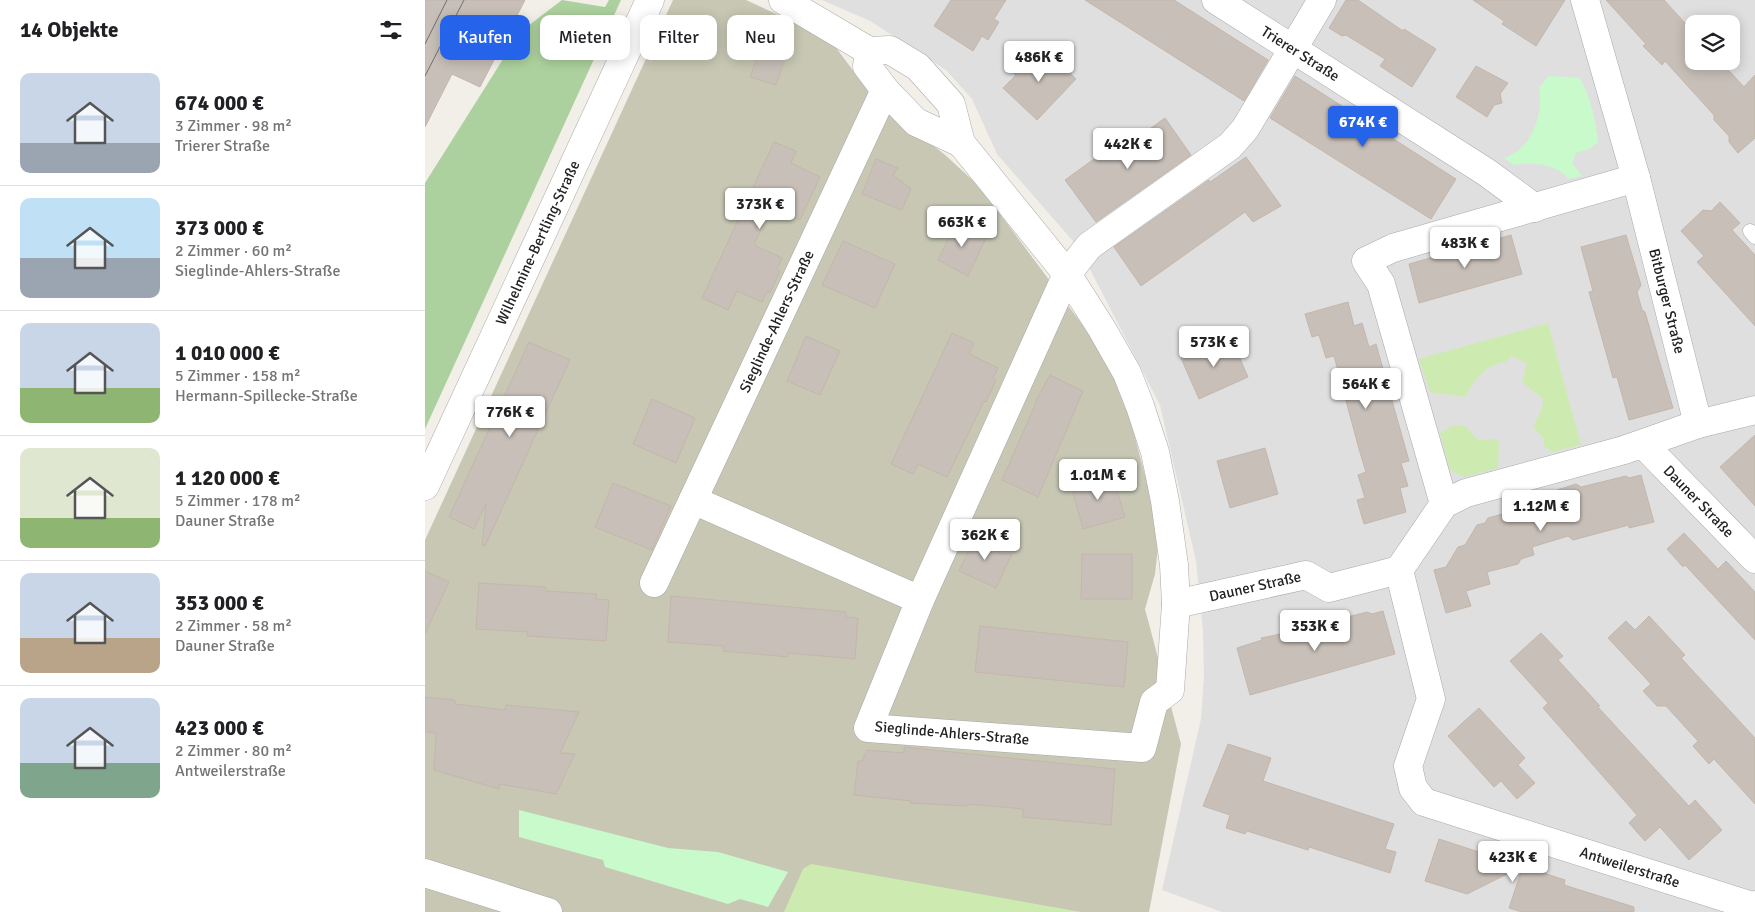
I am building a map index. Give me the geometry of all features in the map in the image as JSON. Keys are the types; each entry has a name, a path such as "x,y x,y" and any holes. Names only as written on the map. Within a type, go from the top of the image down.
{"street":[{"name":"Wilhelmine-Bertling-Straße","path":"425,486 650,0"},
{"name":"Trierer Straße","path":"1216,0 1486,172 1535,208"},
{"name":"Sieglinde-Ahlers-Straße","path":"1176,604 1171,690 1154,702 1143,748 868,728 920,600 1067,274 1089,246 1231,146 1245,129 1322,0"},
{"name":"Bitburger Straße","path":"1585,0 1636,178 1698,424"},
{"path":"792,2 869,51 890,50 918,67 951,104 961,143 1067,274 1127,374 1143,415 1155,452 1165,501 1174,565 1176,604"},
{"path":"869,51 867,66 885,90 916,122 961,143"},
{"name":"Sieglinde-Ahlers-Straße","path":"654,583 885,90"},
{"path":"1444,504 1381,284 1366,261 1393,248 1636,178"},
{"path":"1399,570 1444,504 1466,492 1643,444 1698,424 1755,410"},
{"name":"Dauner Straße","path":"1643,444 1755,559"},
{"path":"693,500 920,600"},
{"name":"Dauner Straße","path":"1176,604 1305,575 1329,588 1399,570"},
{"name":"Antweilerstraße","path":"1399,570 1431,699 1407,766 1413,788 1424,802 1752,906 1755,905"},
{"path":"425,873 547,912"}],"shaded area":[{"path":"673,0 746,0 778,15 727,15 727,60 794,60 794,22 811,30 834,45 875,100 944,154 980,187 1090,335 1105,359 1119,387 1129,415 1156,517 1158,547 1155,574 1145,609 1181,744 1149,912 425,912 425,540 645,60 717,60 717,15 666,15"},
{"path":"822,0 1755,0 1755,912 1222,912 1162,890 1201,719 1204,676 1203,631 1196,561 1160,405 1079,248 997,154 972,99 946,70 870,21"}],"green space":[{"path":"562,0 605,7 609,0 621,0 614,15 542,15"},
{"path":"540,17 540,60 594,60 425,429 425,183 502,60 530,60 530,24"},
{"path":"1549,76 1580,78 1590,101 1598,142 1589,149 1576,153 1572,163 1582,176 1569,179 1551,167 1536,164 1514,165 1504,158 1522,147 1529,139 1538,119 1540,108 1539,87"},
{"path":"1548,323 1581,445 1552,452 1544,446 1544,439 1533,427 1542,409 1543,399 1522,382 1527,363 1511,356 1506,362 1492,366 1481,374 1465,397 1430,392 1419,359"},
{"path":"1452,426 1465,426 1478,440 1496,439 1499,444 1498,468 1464,477 1450,470 1440,433"},
{"path":"519,810 668,848 718,852 788,872 768,907 740,899 728,904 605,867 603,860 519,837"},
{"path":"811,864 1081,912 784,912 803,869"}],"building":[{"path":"425,0 525,0 517,15 440,15 440,60 494,60 480,87 452,74 425,127"},
{"path":"951,0 1006,0 994,19 999,22 988,40 982,36 973,51 934,26"},
{"path":"1085,0 1174,0 1268,60 1244,101"},
{"path":"1346,0 1358,0 1403,31 1404,29 1436,49 1412,87 1380,66 1385,59 1346,35 1342,36 1329,28"},
{"path":"1473,0 1565,0 1536,46 1502,24 1504,21"},
{"path":"1606,0 1664,0 1685,23 1685,70 1728,70 1744,87 1755,75 1755,138 1738,153 1729,142 1729,136 1714,120 1714,115 1665,61 1662,65 1643,46 1646,44"},
{"path":"1043,47 1076,79 1037,120 1003,88 1016,75 1011,71 1026,55 1030,60"},
{"path":"756,60 785,60 776,85 750,77"},
{"path":"1476,66 1508,83 1500,94 1502,103 1494,105 1487,117 1456,97"},
{"path":"1295,76 1456,179 1431,219 1270,118"},
{"path":"1165,118 1191,155 1096,222 1065,180 1105,151 1109,158"},
{"path":"774,142 796,151 791,163 820,177 800,220 771,206 754,245 782,258 777,269 780,271 770,293 767,292 762,302 737,291 728,310 702,298"},
{"path":"1246,157 1281,206 1253,222 1245,212 1141,286 1114,247 1209,180 1210,182"},
{"path":"876,159 898,168 893,175 911,189 902,210 862,194"},
{"path":"1720,202 1740,223 1732,230 1755,255 1755,326 1697,262 1704,256 1681,231 1703,210 1711,211"},
{"path":"957,220 987,236 968,276 938,260"},
{"path":"1511,235 1522,274 1419,303 1409,264"},
{"path":"1626,235 1641,285 1637,292 1642,310 1645,312 1673,408 1629,420 1617,377 1613,378 1589,292 1593,291 1581,247"},
{"path":"843,241 895,264 875,308 822,285"},
{"path":"1348,302 1354,326 1362,323 1369,347 1376,344 1409,461 1401,463 1408,486 1400,488 1406,512 1364,524 1357,500 1365,498 1358,475 1366,472 1334,356 1326,358 1319,335 1312,337 1305,314"},
{"path":"952,333 974,343 969,354 998,368 993,378 996,380 947,477 918,464 913,474 891,464"},
{"path":"806,336 840,351 820,395 787,381"},
{"path":"1230,336 1248,377 1199,399 1181,358"},
{"path":"529,342 570,360 485,546 482,545 486,504 474,529 449,517"},
{"path":"1050,375 1083,391 1038,497 1002,480 1035,402"},
{"path":"652,399 695,418 676,463 633,444"},
{"path":"1755,435 1755,506 1720,467"},
{"path":"1265,448 1278,494 1230,508 1217,461"},
{"path":"1112,473 1125,517 1083,529 1071,485"},
{"path":"1641,475 1654,522 1629,528 1629,525 1573,540 1568,536 1532,547 1534,555 1521,559 1518,564 1487,572 1490,584 1466,591 1471,606 1446,613 1434,570 1446,567 1458,547 1465,545 1477,525 1485,523 1488,518 1506,513 1511,516 1546,506 1543,497 1576,484 1581,487 1626,476 1629,478"},
{"path":"613,483 671,506 652,550 595,527"},
{"path":"978,531 997,540 999,554 1012,554 996,588 959,571"},
{"path":"1684,533 1718,569 1726,561 1755,592 1755,640 1685,565 1683,567 1667,549"},
{"path":"1082,554 1132,554 1132,599 1081,599"},
{"path":"425,571 449,582 425,634"},
{"path":"479,583 546,587 546,591 597,594 596,599 609,600 606,641 527,636 528,632 476,629"},
{"path":"671,596 846,612 846,617 858,618 855,659 788,653 788,657 723,651 723,646 668,642"},
{"path":"1383,611 1395,654 1250,695 1237,648 1262,640 1261,638 1310,628 1311,632 1345,622 1348,617 1367,612 1372,614"},
{"path":"1649,616 1685,655 1681,658 1755,738 1755,804 1714,759 1709,764 1693,746 1698,741 1666,706 1657,706 1643,691 1651,684 1608,638 1626,621 1635,630"},
{"path":"980,626 1128,642 1124,687 975,672"},
{"path":"1541,633 1563,656 1558,660 1600,706 1597,706 1689,806 1695,800 1722,830 1689,860 1660,827 1645,841 1629,823 1637,815 1543,708 1548,703 1510,661"},
{"path":"425,697 455,700 455,704 505,710 506,705 579,712 560,753 575,754 556,794 500,784 499,789 434,770 436,733 425,732"},
{"path":"1479,708 1525,758 1518,765 1535,783 1517,799 1501,781 1494,787 1448,736"},
{"path":"1228,744 1271,758 1263,781 1394,824 1385,849 1396,852 1390,873 1309,847 1308,850 1247,831 1245,834 1226,828 1230,815 1203,806"},
{"path":"904,747 1115,769 1111,825 1023,817 1023,809 967,804 967,806 910,803 911,801 854,795 858,761 862,761 867,750 904,753"},
{"path":"1439,839 1523,866 1467,894 1425,881"},
{"path":"1523,866 1565,880 1564,885 1634,907 1634,912 1522,912 1509,908"}],"tram line":[{"path":"425,44 447,0"},
{"path":"425,76 464,0"}]}
